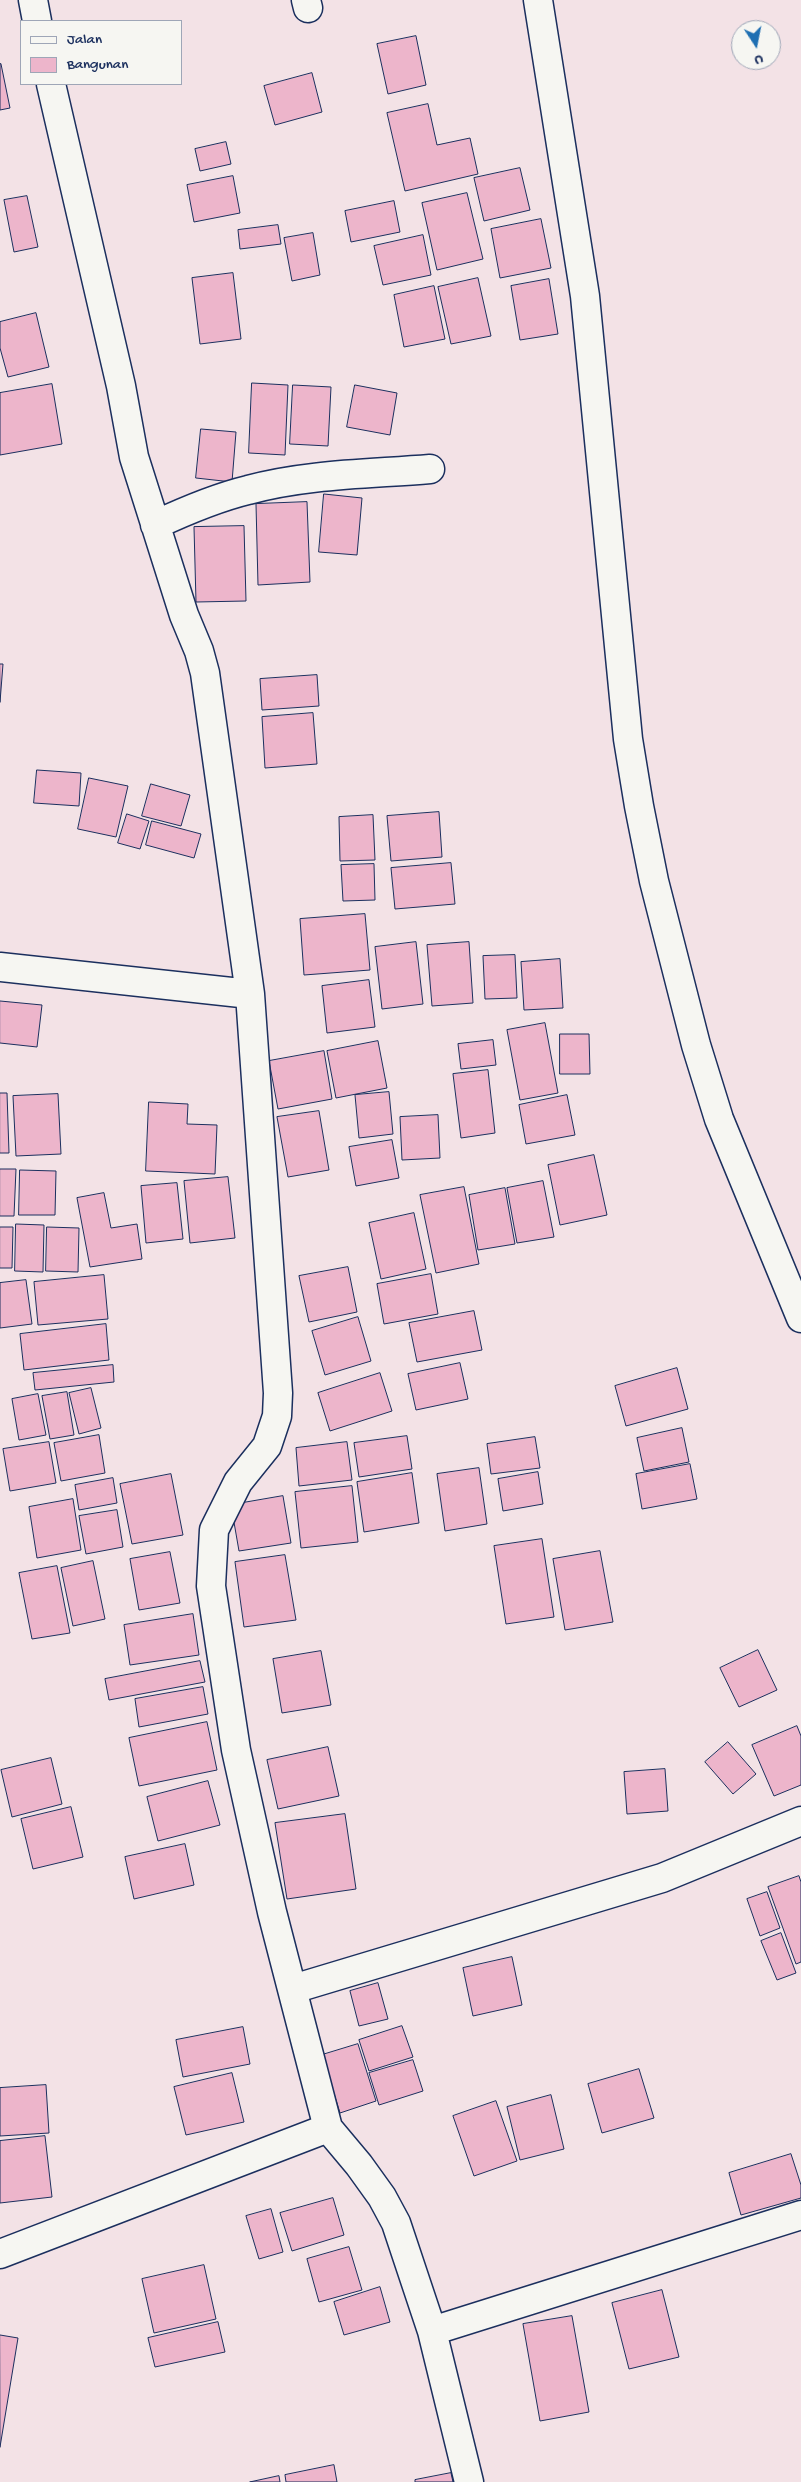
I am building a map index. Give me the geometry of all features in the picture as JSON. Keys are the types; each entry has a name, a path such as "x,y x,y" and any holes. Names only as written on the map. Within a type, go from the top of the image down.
{"street":[{"path":"33,0 37,20"},
{"path":"538,0 585,296 628,739 638,806 654,881 692,1026 719,1119 801,1318"},
{"path":"51,85 121,386 134,457 184,615 200,651 205,673 250,994 277,1383 277,1416 268,1446 238,1482 214,1530 211,1586 236,1750 272,1912 328,2128 360,2165 382,2197 396,2223 432,2331 469,2482"},
{"path":"155,525 195,506 249,489 300,481 430,469"},
{"path":"0,967 250,994"},
{"path":"293,1989 662,1878 801,1821"},
{"path":"0,2254 328,2128"},
{"path":"432,2331 801,2216"}],"building":[{"path":"416,36 426,85 388,94 377,44"},
{"path":"0,64 10,108 0,110"},
{"path":"312,73 322,112 275,125 264,86"},
{"path":"428,104 437,145 470,138 478,174 405,191 387,113"},
{"path":"226,142 231,164 200,171 195,149"},
{"path":"520,168 530,210 484,221 474,178"},
{"path":"233,176 240,213 194,222 187,185"},
{"path":"467,193 483,259 437,270 422,203"},
{"path":"27,196 38,247 14,252 4,200"},
{"path":"394,201 400,232 351,242 345,211"},
{"path":"541,219 551,268 500,278 491,229"},
{"path":"278,225 281,244 240,249 238,230"},
{"path":"313,233 320,275 292,281 284,238"},
{"path":"423,235 431,275 383,285 374,246"},
{"path":"233,273 241,339 200,344 192,278"},
{"path":"478,278 491,336 451,344 438,287"},
{"path":"549,279 558,334 520,340 511,286"},
{"path":"434,286 445,339 404,347 394,295"},
{"path":"36,313 49,367 8,377 0,348 0,322"},
{"path":"252,383 288,385 285,455 249,453"},
{"path":"52,384 62,444 0,455 0,393"},
{"path":"293,385 331,387 328,446 290,444"},
{"path":"355,385 397,393 390,435 347,427"},
{"path":"201,429 236,432 232,482 196,478"},
{"path":"324,494 362,498 357,555 319,552"},
{"path":"307,502 310,582 258,585 256,504"},
{"path":"244,526 246,601 196,602 194,527"},
{"path":"0,664 3,664 0,702"},
{"path":"317,675 319,706 262,710 260,679"},
{"path":"313,713 317,764 265,768 262,717"},
{"path":"37,770 81,773 79,806 34,803"},
{"path":"89,778 128,786 116,837 78,829"},
{"path":"151,784 190,795 181,826 142,816"},
{"path":"439,812 442,857 391,861 387,816"},
{"path":"127,814 149,821 140,849 118,843"},
{"path":"373,815 375,860 340,861 339,817"},
{"path":"152,821 201,834 194,858 146,845"},
{"path":"451,863 455,904 395,909 391,868"},
{"path":"374,864 375,900 343,901 341,865"},
{"path":"365,914 370,970 304,975 300,919"},
{"path":"416,942 423,1004 382,1009 375,947"},
{"path":"469,942 473,1003 432,1006 427,945"},
{"path":"515,955 517,998 485,999 483,956"},
{"path":"560,959 563,1008 524,1010 521,962"},
{"path":"369,980 375,1027 327,1033 322,986"},
{"path":"0,1001 42,1005 37,1047 0,1043"},
{"path":"545,1023 558,1093 520,1100 507,1030"},
{"path":"560,1034 589,1034 590,1074 560,1074"},
{"path":"493,1040 496,1065 461,1069 458,1044"},
{"path":"378,1041 387,1088 336,1098 327,1051"},
{"path":"324,1051 332,1099 278,1109 269,1061"},
{"path":"488,1070 495,1133 461,1138 453,1074"},
{"path":"389,1092 393,1134 359,1138 355,1095"},
{"path":"0,1093 7,1093 9,1153 0,1153"},
{"path":"58,1094 61,1154 16,1156 13,1096"},
{"path":"567,1095 575,1135 526,1144 519,1105"},
{"path":"149,1102 188,1104 187,1124 217,1125 215,1174 146,1171"},
{"path":"319,1111 329,1170 288,1177 277,1117"},
{"path":"438,1115 440,1158 402,1160 400,1117"},
{"path":"392,1140 399,1178 356,1186 349,1147"},
{"path":"594,1155 607,1215 560,1225 548,1165"},
{"path":"0,1169 16,1169 14,1216 0,1216"},
{"path":"20,1170 56,1171 55,1215 19,1215"},
{"path":"228,1177 235,1238 190,1243 184,1181"},
{"path":"543,1181 554,1237 517,1243 507,1188"},
{"path":"177,1183 183,1239 146,1243 141,1186"},
{"path":"464,1187 479,1264 436,1273 420,1195"},
{"path":"505,1188 515,1244 478,1250 469,1195"},
{"path":"104,1193 111,1228 137,1224 142,1259 90,1267 77,1198"},
{"path":"414,1213 426,1269 381,1279 369,1223"},
{"path":"16,1224 44,1225 43,1272 15,1271"},
{"path":"0,1227 13,1227 12,1268 0,1268"},
{"path":"47,1227 79,1228 78,1272 46,1271"},
{"path":"348,1267 357,1312 309,1322 299,1276"},
{"path":"431,1274 438,1314 384,1324 377,1284"},
{"path":"104,1275 108,1319 38,1325 34,1282"},
{"path":"26,1280 32,1324 0,1328 0,1283"},
{"path":"474,1311 482,1350 417,1362 409,1323"},
{"path":"358,1317 371,1361 325,1375 312,1331"},
{"path":"106,1324 109,1360 24,1370 20,1334"},
{"path":"460,1363 468,1399 416,1410 408,1374"},
{"path":"113,1365 114,1382 35,1390 33,1373"},
{"path":"677,1368 688,1409 626,1426 615,1386"},
{"path":"380,1373 392,1411 330,1431 318,1393"},
{"path":"91,1388 101,1428 79,1434 69,1393"},
{"path":"67,1392 74,1435 50,1439 42,1396"},
{"path":"38,1394 46,1435 19,1440 12,1399"},
{"path":"682,1428 689,1462 644,1471 637,1438"},
{"path":"99,1435 105,1473 61,1481 54,1443"},
{"path":"407,1436 412,1469 359,1477 354,1443"},
{"path":"535,1437 540,1468 491,1474 487,1444"},
{"path":"49,1442 56,1483 10,1491 3,1449"},
{"path":"347,1442 352,1480 299,1486 296,1448"},
{"path":"690,1464 697,1499 642,1509 636,1474"},
{"path":"479,1468 487,1524 445,1531 437,1474"},
{"path":"538,1472 543,1504 503,1511 498,1479"},
{"path":"412,1473 419,1523 364,1532 357,1482"},
{"path":"171,1474 183,1535 132,1544 120,1484"},
{"path":"113,1478 117,1503 79,1510 75,1485"},
{"path":"352,1486 358,1542 301,1548 295,1492"},
{"path":"283,1496 291,1543 239,1551 231,1505"},
{"path":"73,1499 81,1550 37,1558 29,1507"},
{"path":"117,1510 123,1547 86,1554 79,1516"},
{"path":"542,1539 554,1617 506,1624 494,1546"},
{"path":"600,1551 613,1622 565,1630 553,1559"},
{"path":"170,1552 180,1603 139,1610 130,1559"},
{"path":"285,1555 296,1620 244,1627 235,1562"},
{"path":"93,1561 105,1619 73,1626 61,1568"},
{"path":"57,1566 70,1633 32,1639 19,1573"},
{"path":"193,1614 199,1655 130,1665 124,1625"},
{"path":"758,1650 777,1690 739,1707 720,1668"},
{"path":"321,1651 331,1705 282,1713 273,1659"},
{"path":"200,1661 205,1682 109,1700 105,1679"},
{"path":"203,1687 208,1714 139,1727 135,1699"},
{"path":"207,1722 217,1770 139,1786 129,1738"},
{"path":"797,1726 801,1736 801,1785 774,1796 752,1745"},
{"path":"728,1742 756,1774 733,1794 705,1762"},
{"path":"328,1747 339,1796 278,1809 267,1760"},
{"path":"51,1758 62,1804 12,1817 1,1770"},
{"path":"665,1769 668,1811 627,1814 624,1772"},
{"path":"208,1781 220,1825 158,1841 147,1797"},
{"path":"71,1807 83,1857 33,1869 21,1819"},
{"path":"345,1814 356,1889 287,1899 275,1823"},
{"path":"185,1844 194,1885 134,1899 125,1857"},
{"path":"799,1876 801,1882 801,1962 796,1964 768,1887"},
{"path":"767,1892 780,1928 760,1936 747,1899"},
{"path":"781,1933 796,1973 777,1980 761,1941"},
{"path":"512,1957 522,2005 473,2016 463,1968"},
{"path":"378,1983 388,2019 359,2026 350,1991"},
{"path":"402,2026 413,2057 369,2071 359,2040"},
{"path":"243,2027 250,2064 183,2077 176,2040"},
{"path":"358,2044 376,2101 340,2113 322,2055"},
{"path":"413,2060 423,2091 379,2105 369,2073"},
{"path":"639,2069 654,2118 602,2133 588,2084"},
{"path":"232,2073 244,2122 186,2135 174,2087"},
{"path":"46,2085 49,2133 0,2136 0,2088"},
{"path":"551,2095 564,2149 520,2160 507,2107"},
{"path":"496,2101 517,2161 474,2176 453,2116"},
{"path":"45,2136 52,2197 0,2203 0,2141"},
{"path":"791,2154 801,2185 801,2198 741,2215 729,2173"},
{"path":"333,2198 344,2235 292,2251 280,2213"},
{"path":"271,2209 283,2252 259,2259 246,2216"},
{"path":"349,2247 362,2290 319,2302 307,2259"},
{"path":"204,2265 216,2319 154,2333 142,2279"},
{"path":"380,2287 390,2322 344,2335 334,2302"},
{"path":"662,2290 679,2357 629,2369 612,2303"},
{"path":"572,2316 589,2412 540,2421 523,2324"},
{"path":"218,2322 225,2352 155,2367 148,2338"},
{"path":"0,2335 18,2338 0,2447"},
{"path":"334,2465 337,2482 286,2482 285,2475"},
{"path":"451,2473 453,2482 415,2482 415,2480"},
{"path":"279,2476 280,2482 250,2482"}]}
